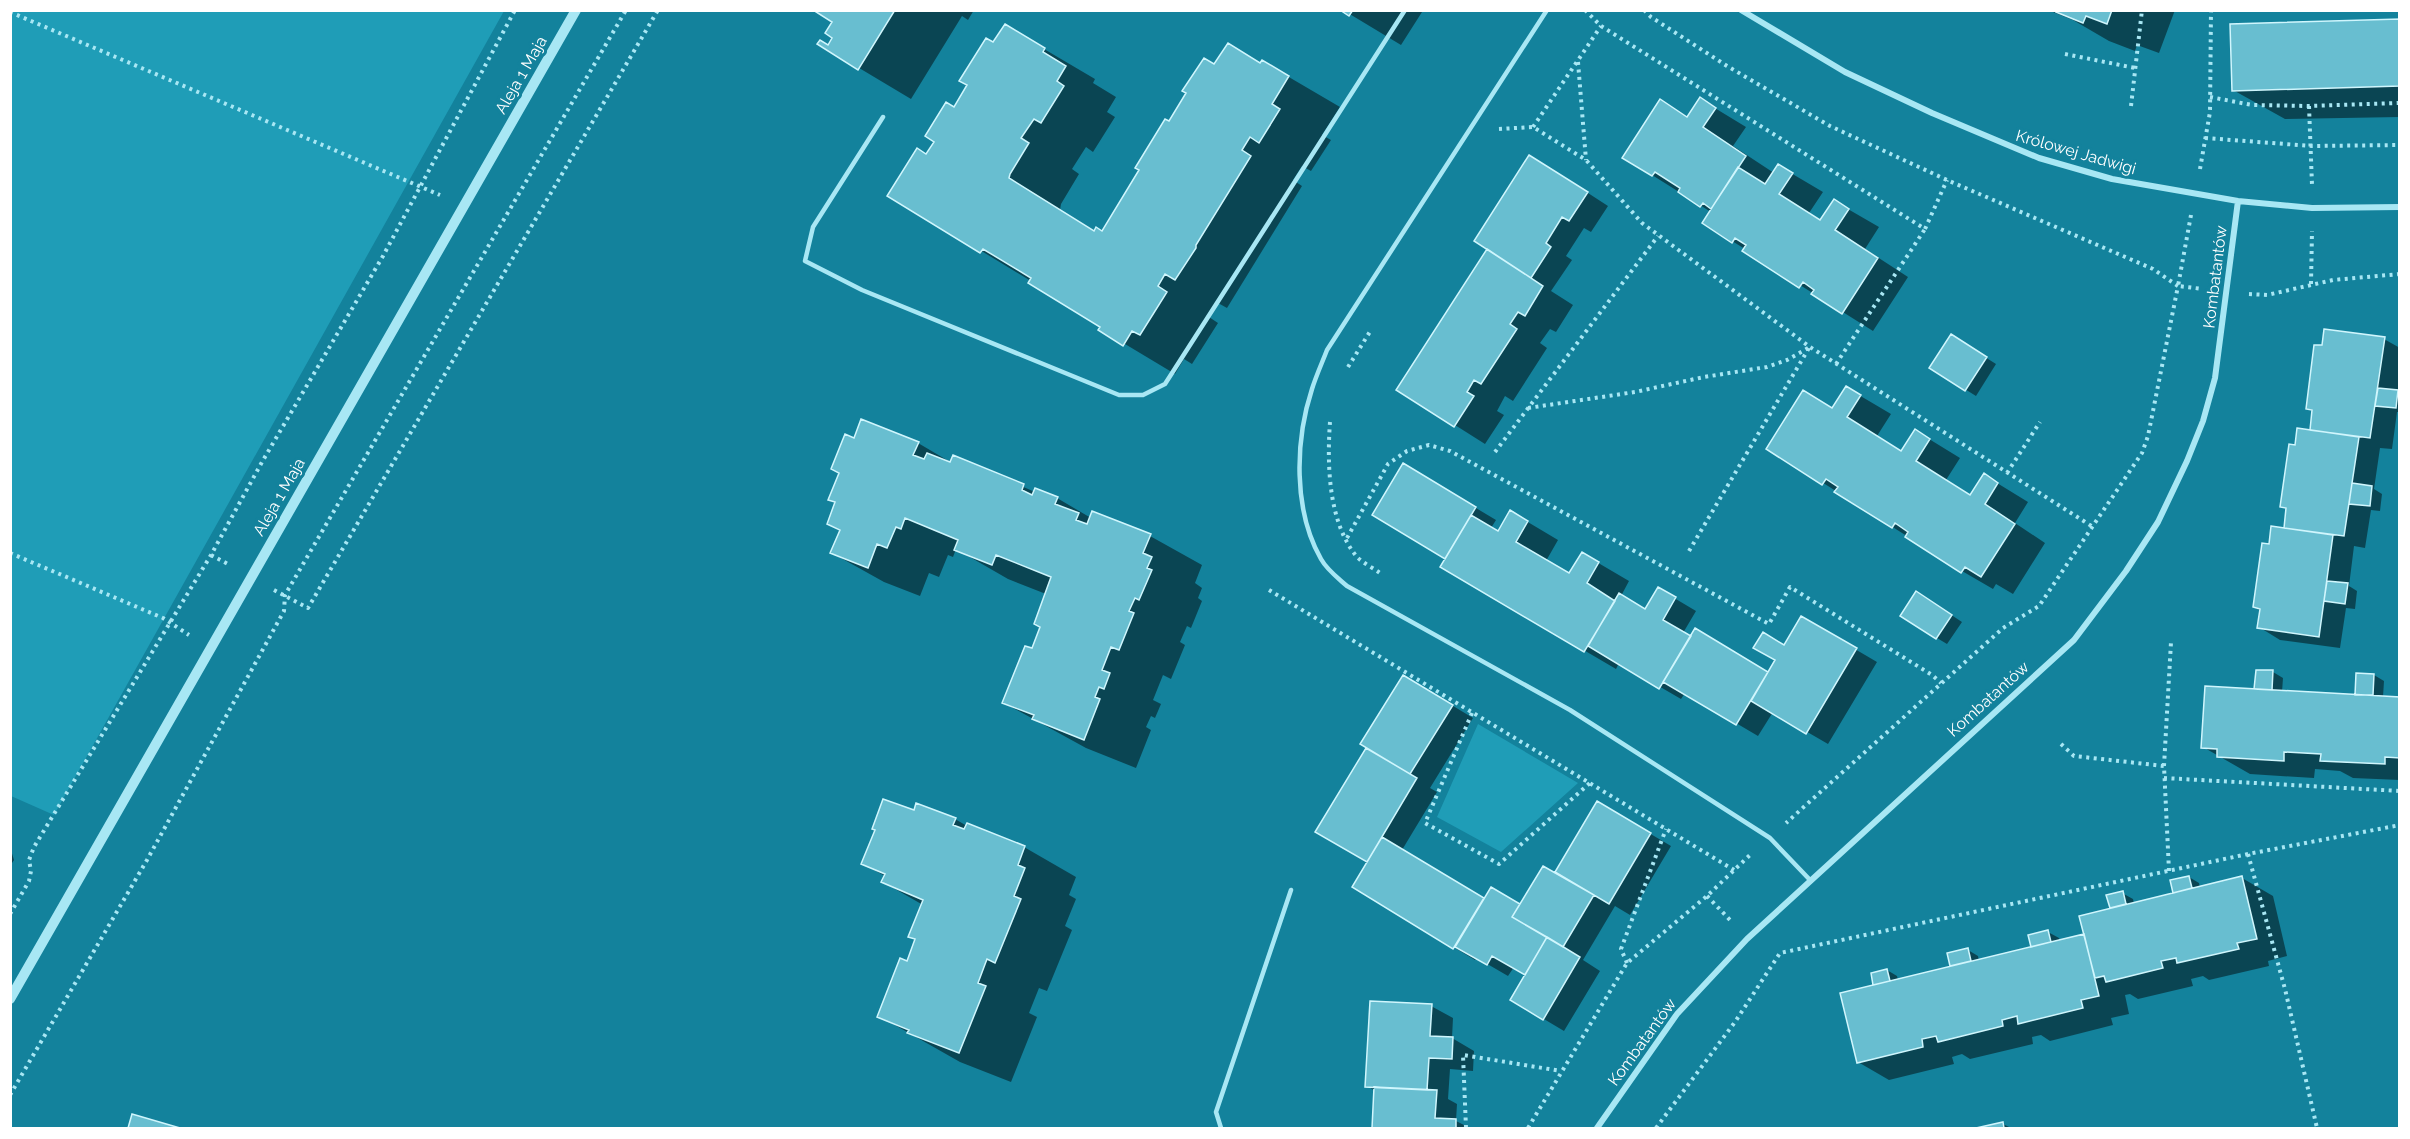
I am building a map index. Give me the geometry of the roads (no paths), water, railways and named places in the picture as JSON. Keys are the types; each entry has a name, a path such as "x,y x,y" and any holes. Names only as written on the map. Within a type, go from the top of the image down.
{"street":[{"name":"Aleja 1 Maja","path":"10,999 576,10"},
{"name":"Królowej Jadwigi","path":"1741,10 1845,72 1932,113 2039,158 2112,179 2238,201 2312,208 2400,207"},
{"name":"Kombatantów","path":"1597,1128 1677,1014 1747,939 2074,640 2126,571 2158,522 2203,421 2215,378 2238,201"}],"lane":[{"path":"883,117 813,227 805,261 862,290 1119,395 1143,395 1165,384 1405,10"},
{"path":"1547,10 1327,350 1311,389 1304,426 1300,465 1301,502 1321,559 1347,586 1570,710 1770,838 1811,881"},
{"path":"1221,1128 1216,1112 1291,890"}]}
